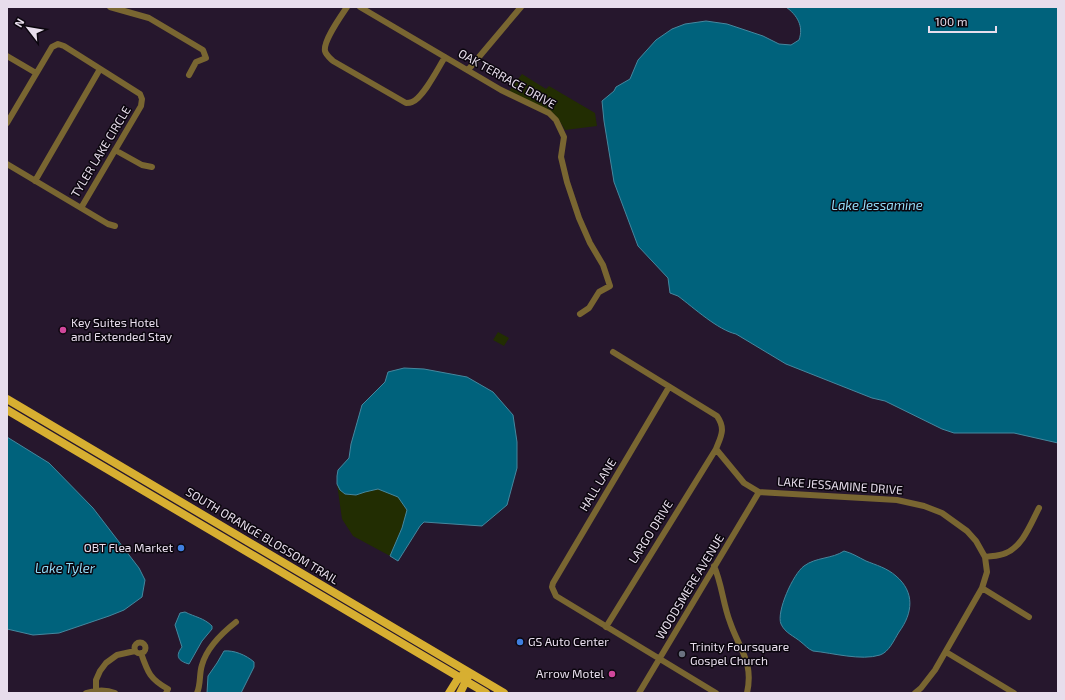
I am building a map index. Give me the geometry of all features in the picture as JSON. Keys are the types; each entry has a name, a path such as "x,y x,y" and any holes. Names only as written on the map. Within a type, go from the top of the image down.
{"main road":[{"name":"SOUTH ORANGE BLOSSOM TRAIL","path":"7,400 504,693"},
{"name":"SOUTH ORANGE BLOSSOM TRAIL","path":"7,410 486,693"},
{"path":"16,415 31,419 36,417"},
{"path":"41,430 44,428 50,428 62,432"},
{"path":"188,517 197,519 207,518"},
{"path":"269,565 279,562 288,566"},
{"path":"449,693 459,677 469,672"},
{"path":"460,693 467,682 469,672"}],"street":[{"path":"110,7 149,18 203,50 206,58 196,62 189,75"},
{"path":"347,7 327,41 325,49 327,55 333,61 406,103 412,102 419,98 445,57"},
{"name":"OAK TERRACE DRIVE","path":"360,7 501,90 549,113 556,120 564,137 561,157 567,182 579,218 590,243 603,265 610,286 599,292 589,308 580,314"},
{"path":"468,70 521,7"},
{"name":"TYLER LAKE CIRCLE","path":"7,123 52,47 58,44 64,46 140,94 142,99 141,106 81,208 7,164"},
{"path":"7,56 36,73"},
{"path":"35,181 100,69"},
{"path":"115,150 142,165 152,167"},
{"path":"81,208 108,224 115,226"},
{"path":"613,352 717,416 722,423 722,432 716,449 744,483 759,492"},
{"name":"HALL LANE","path":"606,626 556,596 552,587 553,583 670,387"},
{"name":"LARGO DRIVE","path":"606,626 716,449"},
{"name":"LAKE JESSAMINE DRIVE","path":"759,492 897,500 924,506 942,513 967,531 976,541 985,557 987,572 982,588 935,670 921,688 915,693"},
{"name":"WOODSMERE AVENUE","path":"639,693 759,492"},
{"path":"985,557 1006,553 1016,546 1024,536 1039,508"},
{"path":"714,566 719,577 729,621 747,658 749,668 748,693"},
{"path":"982,588 1030,617"},
{"path":"198,693 202,666 208,652 223,632 236,622"},
{"path":"606,626 716,693"},
{"path":"96,690 96,680 100,670 106,663 117,655 138,652 147,670 156,682 168,689 166,693"},
{"path":"946,652 1014,693"},
{"path":"86,693 96,690 109,690 115,693"}],"green space":[{"path":"522,74 546,89 549,86 595,113 597,126 565,130 553,113 509,91"},
{"path":"498,332 509,338 504,346 493,340"},
{"path":"337,484 341,490 350,495 372,489 378,489 394,495 401,500 407,510 402,528 390,556 353,536 342,519"}],"water":[{"name":"Lake Jessamine","path":"786,7 1058,7 1058,443 1014,433 954,433 942,429 885,401 872,398 786,364 736,334 722,328 706,318 678,296 670,293 668,278 638,246 614,182 602,101 614,91 616,87 630,79 638,60 656,40 672,29 685,24 706,21 727,24 763,36 779,44 791,45 799,40 801,30 796,17"},
{"path":"404,368 424,369 467,377 493,392 513,415 517,442 517,468 507,505 482,526 424,522 398,561 390,556 402,528 407,510 398,497 378,489 356,495 345,494 340,490 337,484 337,476 338,470 349,458 351,444 362,405 385,382 388,372"},
{"name":"Lake Tyler","path":"7,437 49,463 93,508 139,568 145,580 142,597 124,610 59,633 33,635 7,629"},
{"path":"844,551 893,573 902,582 909,596 909,610 904,625 889,649 880,655 872,657 856,657 813,651 787,632 781,624 780,618 783,602 800,570 809,563 839,554"},
{"path":"185,612 203,619 212,626 212,629 202,641 189,664 180,660 178,656 182,647 175,625 180,613"},
{"path":"224,651 232,651 244,655 254,662 254,667 241,693 207,693 208,676"}],"place":[{"name":"Key Suites Hotel and Extended Stay","path":"63,330"},
{"name":"OBT Flea Market","path":"181,548"},
{"name":"GS Auto Center","path":"520,642"},
{"name":"Trinity Foursquare Gospel Church","path":"682,654"},
{"name":"Arrow Motel","path":"612,674"}]}
